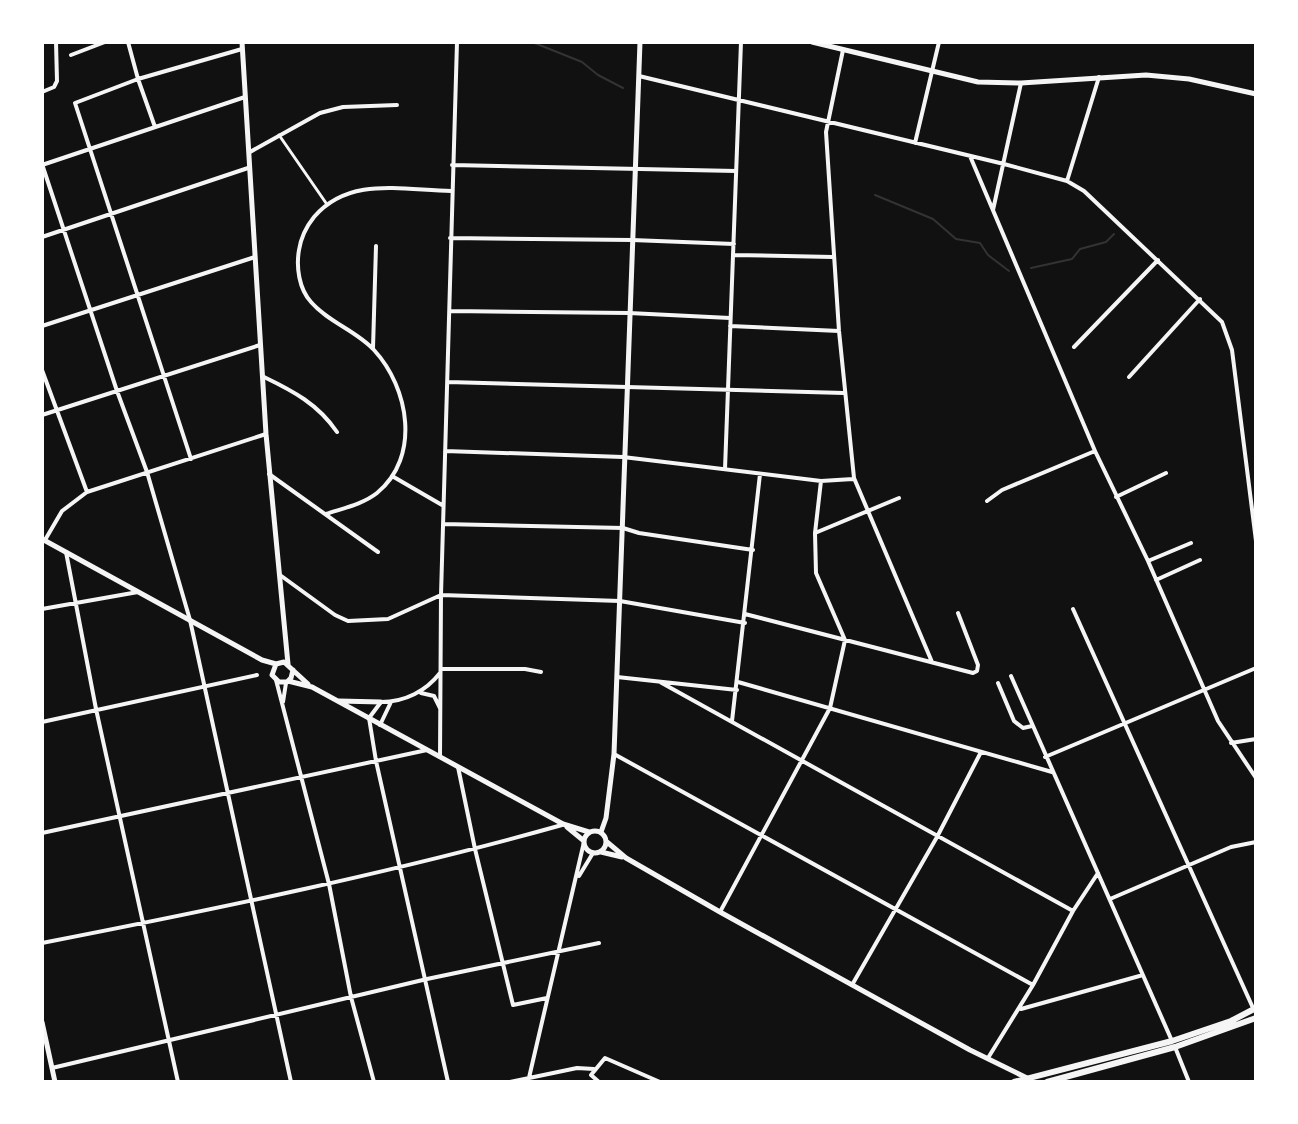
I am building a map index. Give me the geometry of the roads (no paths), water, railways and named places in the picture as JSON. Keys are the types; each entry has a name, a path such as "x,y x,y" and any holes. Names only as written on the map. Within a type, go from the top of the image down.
{"main road":[{"path":"601,832 606,818 614,754 640,42"},
{"path":"812,42 978,82 1165,76 1256,94"},
{"path":"242,45 266,434 288,664 312,687 565,825 601,832"},
{"path":"43,540 262,660 288,664"},
{"path":"262,660 274,678 312,687"},
{"path":"274,678 276,664"},
{"path":"288,681 293,670"},
{"path":"338,701 381,702"},
{"path":"565,825 584,842 586,848 626,858"},
{"path":"584,842 589,832"},
{"path":"601,832 607,842 626,858 997,1063 1021,1081"},
{"path":"597,852 607,842"},
{"path":"1047,1082 1174,1044 1255,1015"},
{"path":"42,1022 55,1082"},
{"path":"1021,1081 1174,1044"},
{"path":"997,1063 1021,1081"}],"street":[{"path":"42,92 54,87 57,81 56,42"},
{"path":"71,55 105,42"},
{"path":"128,42 155,128"},
{"path":"440,757 443,505 457,42"},
{"path":"725,469 741,42"},
{"path":"915,143 939,42"},
{"path":"191,459 135,296 75,103 242,45"},
{"path":"843,50 826,122 833,257 854,478 932,662"},
{"path":"639,76 1004,164 1067,181 1084,191 1222,322 1230,339 1256,541"},
{"path":"1067,181 1099,77"},
{"path":"992,212 1021,83"},
{"path":"245,97 42,164 147,472 190,620 291,1082"},
{"path":"248,153 320,113 343,107 397,105"},
{"path":"279,135 326,203"},
{"path":"970,156 1095,451 1204,689 1231,743 1256,778"},
{"path":"452,165 736,171"},
{"path":"42,237 248,168"},
{"path":"326,514 367,500 392,476 400,463 404,443 404,403 391,375 373,348 333,321 311,303 303,291 298,255 301,238 326,203 338,196 363,189 451,191"},
{"path":"450,238 734,244"},
{"path":"373,348 376,246"},
{"path":"733,255 833,257"},
{"path":"42,326 255,257"},
{"path":"1074,347 1158,260"},
{"path":"1129,377 1200,299"},
{"path":"451,311 629,313 730,318"},
{"path":"730,326 839,331"},
{"path":"42,415 260,345"},
{"path":"42,370 87,492"},
{"path":"264,377 295,392 317,408 337,432"},
{"path":"448,382 844,393"},
{"path":"43,540 62,511 87,492 266,434"},
{"path":"445,451 623,457 821,481 854,478"},
{"path":"987,501 1002,490 1095,451"},
{"path":"1116,497 1166,473"},
{"path":"269,474 378,552"},
{"path":"732,721 760,474"},
{"path":"392,476 443,505"},
{"path":"720,912 830,708 845,640 816,573 815,533 821,481"},
{"path":"815,533 899,498"},
{"path":"443,524 623,528 753,550"},
{"path":"1148,561 1191,543"},
{"path":"66,552 96,709 178,1082"},
{"path":"1156,580 1200,560"},
{"path":"280,575 348,621 388,619 441,595 620,601 745,623"},
{"path":"42,609 139,592"},
{"path":"1073,609 1255,1015"},
{"path":"745,614 973,673 979,668 958,613"},
{"path":"1045,757 1256,668"},
{"path":"421,693 442,670 525,669 541,672"},
{"path":"42,722 257,675"},
{"path":"1011,676 1189,1082"},
{"path":"617,677 737,690"},
{"path":"274,678 329,884 351,997 374,1082"},
{"path":"283,704 288,681"},
{"path":"660,682 1073,911"},
{"path":"738,682 1052,772"},
{"path":"998,683 1014,721 1023,728 1032,726"},
{"path":"441,710 434,696 421,693 381,702 369,718 448,1082"},
{"path":"380,725 391,702"},
{"path":"1231,743 1256,739"},
{"path":"42,833 427,750"},
{"path":"852,985 937,837 981,752"},
{"path":"614,754 1033,985"},
{"path":"458,767 513,1005 547,998"},
{"path":"42,943 329,884 565,825"},
{"path":"528,1080 584,842"},
{"path":"1110,899 1231,847 1256,842"},
{"path":"576,882 597,852"},
{"path":"988,1058 1098,873"},
{"path":"52,1068 427,979 599,943"},
{"path":"1019,1009 1143,975"},
{"path":"599,1082 591,1077 602,1059 608,1058 660,1082"},
{"path":"510,1082 577,1068 595,1069"}],"waterway":[{"path":"532,42 582,62 598,75 623,88"},
{"path":"875,195 933,219 956,239 980,243 988,255 1009,271"},
{"path":"1031,268 1072,259 1080,249 1106,242 1114,234"}]}
